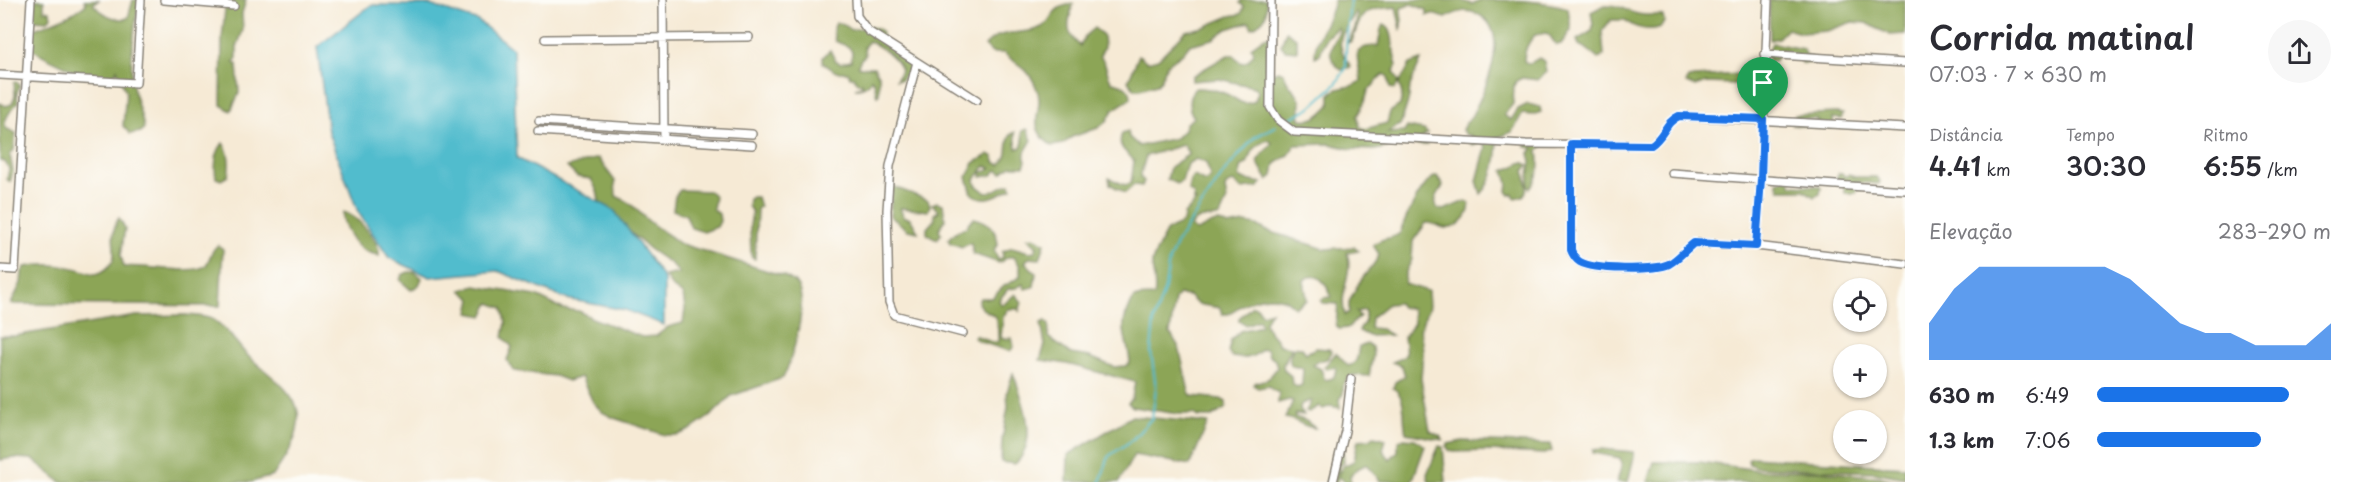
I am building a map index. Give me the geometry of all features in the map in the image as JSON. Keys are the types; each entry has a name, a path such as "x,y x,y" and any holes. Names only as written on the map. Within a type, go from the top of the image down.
{"street":[{"path":"0,269 15,270 31,0"},
{"path":"0,75 136,83 141,0"},
{"path":"164,0 234,6"},
{"path":"663,0 664,140"},
{"path":"856,0 857,16 862,26 977,100"},
{"path":"1271,0 1270,107 1278,120 1294,132 1362,137 1651,145 1659,139 1671,119 1679,116 1905,128"},
{"path":"1756,246 1768,0"},
{"path":"545,39 749,37"},
{"path":"1765,54 1905,63"},
{"path":"917,62 890,166 887,210 889,302 894,315 963,333"},
{"path":"539,121 752,134"},
{"path":"538,131 752,145"},
{"path":"1571,144 1571,250 1581,262 1592,266 1627,268 1669,264 1694,243 1756,246 1905,264"},
{"path":"1672,173 1905,190"},
{"path":"1333,482 1352,380"}],"green space":[{"path":"34,0 44,0 44,10 50,11 51,17 47,21 31,20"},
{"path":"84,0 99,0 93,4 100,11 113,18 123,19 128,18 133,0 139,0 132,48 132,73 144,128 141,132 130,134 123,126 126,92 117,69 110,77 81,77 30,47 34,29 76,11 86,4"},
{"path":"226,0 246,0 242,13 243,30 237,47 237,59 234,63 237,64 239,93 231,111 221,105 222,38"},
{"path":"1241,0 1267,0 1264,19 1252,28 1249,22 1227,29 1213,39 1189,45 1182,54 1167,64 1157,84 1135,89 1128,81 1139,55 1147,62 1158,59 1186,31 1241,14 1244,7 1240,3"},
{"path":"1334,0 1460,0 1472,4 1480,0 1514,0 1547,3 1568,8 1571,30 1561,44 1556,45 1546,33 1535,35 1527,47 1524,61 1529,64 1539,58 1544,61 1546,72 1538,80 1522,78 1516,81 1513,104 1504,115 1511,120 1518,109 1528,104 1540,107 1541,112 1533,115 1522,114 1512,132 1497,138 1495,168 1486,189 1481,194 1477,181 1486,147 1483,142 1472,145 1469,141 1471,135 1466,135 1462,130 1477,105 1493,64 1494,36 1490,25 1481,16 1467,11 1446,18 1432,14 1427,16 1427,10 1412,4 1401,8 1401,29 1396,7 1376,9 1366,13 1359,22 1352,41 1347,43 1355,28 1356,12 1343,33 1340,44 1351,67 1341,70 1331,56 1332,47 1339,32 1338,27 1326,38 1320,54 1315,57 1317,41 1330,15"},
{"path":"1769,0 1905,0 1905,34 1890,35 1866,23 1852,22 1827,31 1801,33 1787,29 1778,38 1770,40"},
{"path":"1073,4 1069,22 1071,36 1080,46 1085,36 1094,28 1103,35 1104,47 1100,56 1112,82 1127,88 1131,98 1113,110 1107,121 1098,128 1072,137 1063,144 1052,146 1038,130 1039,95 1030,75 1004,53 992,53 985,46 991,40 1004,34 1043,27 1059,8"},
{"path":"1605,5 1616,6 1638,14 1663,16 1664,22 1661,27 1646,29 1632,25 1625,20 1611,20 1602,31 1604,55 1598,59 1579,45 1577,40 1592,31 1591,12"},
{"path":"836,23 851,30 867,27 879,30 882,32 881,43 911,61 912,66 901,80 896,80 901,70 896,61 869,41 864,47 865,56 858,65 859,67 874,67 879,75 879,93 877,96 874,82 871,79 865,86 855,88 863,86 862,82 860,84 850,77 848,72 836,72 823,63 823,57 830,50 835,60 840,63 851,61 852,52 849,47 835,41 833,30"},
{"path":"1384,25 1388,27 1392,36 1397,65 1394,71 1399,82 1395,89 1390,88 1388,77 1384,74 1368,91 1357,116 1360,127 1365,129 1387,123 1390,112 1400,105 1402,94 1399,84 1410,64 1421,60 1410,86 1401,124 1387,133 1404,132 1407,127 1424,130 1428,134 1423,136 1427,145 1403,144 1375,150 1351,149 1330,144 1295,145 1289,155 1275,164 1273,176 1268,181 1257,161 1272,143 1268,140 1254,149 1247,164 1242,166 1239,177 1262,183 1258,187 1242,189 1233,182 1227,184 1225,189 1227,200 1220,216 1197,220 1191,227 1196,231 1215,222 1227,226 1245,223 1257,225 1265,230 1325,249 1354,247 1358,251 1347,253 1349,267 1343,298 1345,315 1349,312 1349,302 1358,285 1379,254 1373,245 1400,233 1415,200 1426,184 1437,176 1443,185 1436,198 1438,209 1444,210 1465,201 1469,203 1466,217 1454,227 1445,228 1426,223 1413,241 1412,259 1405,274 1405,284 1428,291 1429,307 1420,329 1423,350 1421,379 1430,431 1443,440 1406,433 1403,403 1398,392 1393,388 1395,382 1405,376 1402,366 1392,362 1406,354 1404,337 1414,323 1412,309 1401,307 1398,303 1388,304 1371,318 1370,328 1381,329 1391,335 1369,336 1359,331 1365,321 1365,310 1356,312 1360,316 1348,328 1339,329 1336,325 1338,304 1321,301 1323,298 1332,297 1322,280 1314,276 1304,280 1307,300 1295,307 1285,300 1268,297 1246,303 1228,314 1222,314 1220,308 1197,304 1189,296 1179,295 1175,299 1170,333 1179,347 1189,392 1192,396 1221,399 1226,402 1226,408 1212,417 1133,407 1128,403 1132,398 1135,382 1067,364 1040,360 1045,345 1041,323 1046,321 1049,325 1048,337 1071,354 1090,357 1114,367 1130,363 1125,336 1125,317 1134,299 1154,296 1152,263 1156,252 1166,232 1183,222 1184,214 1196,201 1194,201 1194,195 1188,190 1190,180 1194,176 1205,182 1210,179 1206,163 1196,159 1187,164 1182,181 1177,184 1167,179 1170,167 1189,154 1183,145 1146,156 1140,177 1144,181 1142,186 1134,185 1125,193 1110,184 1109,178 1125,185 1131,183 1134,161 1121,146 1122,133 1128,131 1129,137 1139,146 1176,138 1184,130 1185,124 1194,117 1189,102 1195,88 1217,91 1242,103 1255,101 1258,91 1254,87 1219,79 1192,81 1192,76 1228,55 1234,55 1242,63 1248,61 1254,52 1251,47 1270,36 1266,69 1268,74 1279,71 1284,73 1287,82 1300,99 1300,119 1314,118 1330,105 1330,94 1333,91 1361,81 1358,52 1368,47 1378,46"},
{"path":"1286,31 1297,39 1297,51 1285,50 1281,45"},
{"path":"1772,43 1803,49 1807,56 1816,60 1816,63 1802,63 1800,57 1781,50 1778,51 1774,61 1768,60 1767,54"},
{"path":"1739,74 1739,80 1735,84 1706,83 1695,87 1686,83 1689,78 1694,77"},
{"path":"16,81 20,85 17,93 18,102 5,123 7,129 16,133 14,150 10,155 13,171 10,182 7,179 9,169 5,162 0,161 0,103 6,106 12,104"},
{"path":"1843,114 1841,119 1833,118 1834,126 1831,128 1791,125 1819,122 1817,119 1797,119 1794,118 1795,115"},
{"path":"1027,129 1032,140 1025,153 1024,166 1011,166 1002,173 997,170 992,175 981,177 982,172 991,168 986,166 975,179 976,185 985,192 1010,184 1012,188 987,198 972,194 967,177 974,163 989,154 1000,165 1006,158 1010,135 1015,132 1017,149 1023,142 1022,131"},
{"path":"223,143 228,154 229,167 228,176 221,180 216,178 215,164 218,151"},
{"path":"1526,144 1558,146 1543,146 1538,151 1538,171 1530,188 1528,185 1531,161 1529,154 1534,148 1526,147"},
{"path":"598,158 615,181 616,196 629,203 658,229 678,243 784,276 795,283 800,292 798,331 783,378 731,396 712,415 678,435 665,435 602,412 593,402 581,377 568,381 555,376 514,371 507,360 512,347 503,337 506,323 503,308 490,303 483,316 469,313 472,299 461,290 475,286 536,296 563,309 579,311 642,337 656,336 668,327 683,323 685,309 683,295 672,287 665,276 679,273 600,205 591,179 577,177 567,167"},
{"path":"1523,162 1529,165 1524,171 1527,187 1523,196 1515,198 1507,191 1508,183 1504,171"},
{"path":"1839,173 1845,177 1849,174 1854,177 1876,177 1880,181 1879,184 1855,182 1853,183 1858,188 1856,193 1845,193 1842,179 1837,180 1836,178"},
{"path":"1784,175 1790,175 1791,185 1819,186 1820,194 1814,197 1804,190 1780,190 1777,182 1783,180"},
{"path":"892,186 928,200 930,205 928,211 900,208 904,217 910,218 918,232 908,230 890,216"},
{"path":"680,190 709,191 715,196 713,209 719,214 720,221 717,227 704,232 691,228 686,215 673,210 675,196"},
{"path":"757,197 760,207 757,209 755,259 751,255 752,212 748,206 749,199"},
{"path":"937,202 943,204 945,220 939,229 941,234 937,239 927,234 927,228 935,219 934,214 939,211 932,204"},
{"path":"343,212 355,218 367,230 379,250 379,256 365,251 353,240 346,228"},
{"path":"119,218 125,228 121,256 124,267 191,270 206,265 218,245 223,249 220,306 11,304 21,283 25,267 60,266 94,274 100,273 112,263 114,258 113,233"},
{"path":"974,218 988,224 994,230 998,245 994,249 998,260 1003,257 1002,252 1012,247 1029,252 1035,251 1037,246 1028,238 1034,237 1045,243 1040,259 1029,258 1025,262 1036,273 1034,287 1025,289 1023,284 1008,289 999,300 1001,304 1004,304 1015,294 1022,302 1019,312 1019,309 1008,309 1003,317 1001,337 1003,339 1012,338 1014,347 1010,351 974,338 975,335 991,342 998,342 996,318 981,308 978,303 980,298 992,298 1004,286 1020,277 1020,266 1014,257 1008,257 999,263 973,254 971,243 962,247 950,243 948,239 957,231 967,227"},
{"path":"415,272 422,278 419,285 411,290 400,280 402,275"},
{"path":"1252,306 1257,307 1262,314 1271,311 1265,321 1267,328 1279,345 1292,347 1283,365 1284,370 1291,376 1292,384 1297,387 1302,385 1303,368 1292,366 1290,361 1291,353 1296,346 1302,348 1306,353 1316,348 1329,349 1332,352 1327,359 1313,365 1321,369 1325,380 1333,378 1337,370 1335,367 1327,369 1324,367 1336,353 1348,366 1356,361 1359,346 1367,344 1372,347 1373,356 1369,376 1352,375 1347,380 1339,399 1340,408 1331,406 1323,409 1319,406 1309,412 1306,411 1312,400 1301,404 1300,410 1304,415 1296,414 1295,417 1315,428 1285,418 1293,401 1278,403 1279,393 1269,386 1258,388 1253,385 1268,379 1277,368 1275,360 1269,356 1267,349 1262,349 1255,355 1245,358 1232,357 1228,352 1231,340 1240,331 1261,326 1259,320 1246,325 1239,321 1239,318"},
{"path":"186,315 208,318 219,324 246,354 284,388 296,404 298,421 295,438 273,476 251,482 61,482 32,459 0,460 0,336 14,336 136,316"},
{"path":"1013,373 1025,408 1028,433 1023,455 1015,464 1001,462 1008,407 1007,392"},
{"path":"1132,416 1208,423 1190,465 1134,455 1119,482 1067,482 1068,455"},
{"path":"1374,436 1386,439 1383,450 1390,459 1398,451 1398,442 1404,438 1415,439 1425,446 1412,482 1380,481 1367,464 1350,476 1351,482 1345,482 1338,476 1337,482 1326,482 1335,452 1343,451 1344,462 1339,465 1338,475 1343,466 1354,461 1358,440 1370,439"},
{"path":"1462,441 1550,444 1552,451 1544,454 1454,452 1446,446"},
{"path":"1439,446 1443,447 1446,482 1429,482 1427,474"},
{"path":"1593,450 1633,452 1634,457 1628,482 1617,482 1622,464 1620,458 1593,453"},
{"path":"1752,457 1905,467 1905,478 1874,472 1755,467 1749,464 1748,459"},
{"path":"1654,462 1700,462 1758,470 1819,471 1881,477 1899,482 1648,482"}],"water":[{"path":"371,5 430,5 478,21 513,49 517,158 614,210 664,279 664,325 625,310 566,299 498,271 430,277 389,258 358,212 328,132 317,47"}],"waterway":[{"path":"1287,120 1311,107 1336,84 1346,68 1350,0"},
{"path":"1100,482 1109,456 1132,440 1152,418 1156,388 1151,352 1154,320 1165,288 1169,260 1178,240 1225,171 1255,137 1276,126"}],"route":[{"path":"1679,116 1763,119 1756,246 1694,243 1669,264 1654,267 1592,266 1574,257 1571,250 1571,144 1651,145 1659,139 1671,119 1679,116"}]}
